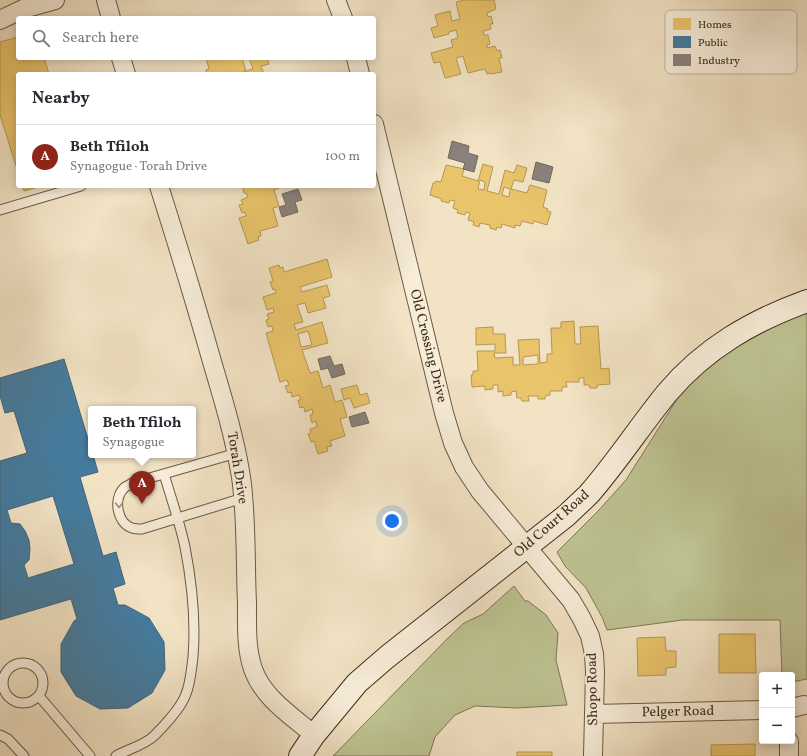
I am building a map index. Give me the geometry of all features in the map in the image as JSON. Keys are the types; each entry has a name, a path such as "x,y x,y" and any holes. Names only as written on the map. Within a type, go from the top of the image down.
{"main road":[{"name":"Old Court Road","path":"300,756 314,735 357,683 368,673 567,515 588,495 610,469 667,393 694,366 726,340 765,318 807,301"}],"street":[{"path":"0,20 23,9 55,0"},
{"path":"106,0 110,16"},
{"path":"336,0 342,16"},
{"path":"122,60 125,72"},
{"path":"356,60 360,72"},
{"name":"Old Crossing Drive","path":"376,132 444,413 453,443 464,467 480,491 527,546"},
{"name":"Torah Drive","path":"160,188 193,294 237,453 243,498 249,654 261,686 277,704 314,735"},
{"name":"Shopo Road","path":"527,546 570,600 582,619 590,636 595,666 593,756"},
{"name":"Pelger Road","path":"594,714 759,710"},
{"path":"789,744 789,756"}],"lane":[{"path":"0,210 74,188"},
{"path":"237,453 132,483 124,488 119,497 118,509 125,524 133,529 142,529 243,498"},
{"path":"116,756 139,746 153,737 182,703 192,671 194,645 193,604 185,546 164,474"},
{"path":"20,663 33,666 42,677 42,690 39,696 28,703 15,702 9,699 2,687 4,674 8,669 20,663"},
{"path":"39,696 90,756"},
{"path":"0,735 8,739 24,756"}],"green space":[{"path":"807,310 807,679 795,681 795,672 782,672 780,620 683,620 607,630 602,617 586,588 565,566 557,552 599,510 626,480 684,388 718,359 750,338"},
{"path":"514,586 525,601 528,601 546,615 558,633 556,660 567,705 517,708 475,706 455,715 435,737 429,756 333,756 448,638 464,623 483,614"}],"building: Homes":[{"path":"464,0 494,0 496,9 487,13 488,17 491,16 493,24 490,24 491,29 483,31 484,35 488,35 490,44 487,45 487,48 495,46 497,51 500,50 502,58 499,58 502,72 487,74 485,69 468,73 463,56 456,58 461,74 445,78 440,62 434,63 431,53 453,47 451,40 458,38 456,30 449,32 449,34 434,38 431,28 438,26 435,15 450,11 452,21 460,19 456,2"},
{"path":"16,38 16,60 45,60 48,72 16,72 16,166 0,115 0,42"},
{"path":"207,60 243,60 246,71 253,69 250,60 268,60 269,64 261,66 263,72 206,72 206,70 209,69"},
{"path":"483,164 493,167 487,191 499,194 505,170 514,173 517,165 527,168 523,182 514,180 511,189 527,193 530,185 547,190 543,207 548,209 547,211 551,212 547,225 534,221 533,224 522,221 520,226 515,225 515,228 502,224 501,228 497,227 496,230 490,228 490,225 480,223 479,227 473,225 474,222 468,220 470,213 466,212 465,215 457,213 458,210 453,208 455,201 450,200 449,203 441,201 442,199 430,195 433,183 436,181 441,182 446,165 464,169 462,176 478,181","holes":["480,180 485,182 484,190 478,189","504,187 510,189 509,197 502,195"]},
{"path":"23,188 34,188 24,191"},
{"path":"243,188 279,188 274,190 279,206 273,208 278,226 260,231 261,236 258,237 259,240 248,244 239,218 246,216 245,212 242,213 239,205 243,204 241,200 248,197 246,193 244,193"},
{"path":"327,259 332,277 300,287 302,292 327,285 330,296 323,298 326,308 308,313 305,303 297,305 303,322 294,324 296,330 322,322 328,343 302,350 310,373 318,371 323,388 330,385 335,402 342,400 347,417 340,419 345,436 330,441 332,446 327,447 328,451 318,454 314,441 311,442 308,434 311,433 310,429 317,427 316,421 312,423 310,415 313,414 312,409 305,412 304,407 300,408 298,400 301,400 299,395 292,397 291,392 288,393 285,386 289,385 287,380 280,382 266,333 273,331 272,326 268,327 266,320 269,319 267,314 274,312 273,308 267,310 263,297 276,293 270,282 273,281 269,268 279,265 280,268 283,267 284,272","holes":["308,331 312,345 301,347 298,334"]},
{"path":"574,321 575,344 581,344 580,327 598,326 601,369 609,368 610,384 597,385 597,388 590,388 589,385 584,385 584,378 579,378 579,382 566,382 567,387 562,387 562,391 550,391 550,395 545,396 545,399 538,399 538,396 528,396 529,401 522,401 521,398 517,398 516,391 511,392 511,395 503,396 503,391 498,392 498,385 493,385 493,389 485,390 485,386 472,387 471,375 473,375 473,371 478,371 477,351 495,351 495,344 476,345 476,328 493,327 493,334 505,334 506,353 494,353 495,358 513,357 513,365 520,365 518,340 539,339 540,363 547,362 547,354 552,354 551,328 561,328 561,322","holes":["538,355 538,364 523,365 523,357"]},
{"path":"357,385 360,395 367,393 370,403 354,408 350,398 344,400 341,389"},
{"path":"719,634 755,634 756,673 719,673"},
{"path":"665,637 666,651 676,651 676,667 666,668 666,675 638,676 637,638"},
{"path":"755,744 755,756 711,756 711,745"},
{"path":"517,752 552,752 552,756 517,756"}],"building: Public":[{"path":"64,359 88,439 88,458 94,458 98,472 80,477 103,556 116,552 125,584 113,588 118,605 125,605 149,618 164,642 165,670 152,693 128,708 100,709 76,696 61,672 61,644 74,621 77,619 71,599 0,620 0,461 27,453 14,411 5,413 0,396 0,378","holes":["53,496 74,564 28,578 24,565 29,560 29,540 20,524 11,523 7,510"]}],"building: Industry":[{"path":"452,141 469,146 468,153 478,156 474,172 463,169 465,163 448,158"},
{"path":"536,162 553,167 549,183 532,179"},
{"path":"298,189 302,200 295,202 298,212 282,217 279,207 286,205 282,194"},
{"path":"330,356 334,366 342,364 345,374 332,378 328,368 321,370 318,359"},
{"path":"365,412 369,423 352,427 349,417"}],"place":[{"name":"Beth Tfiloh","path":"142,504"}]}
